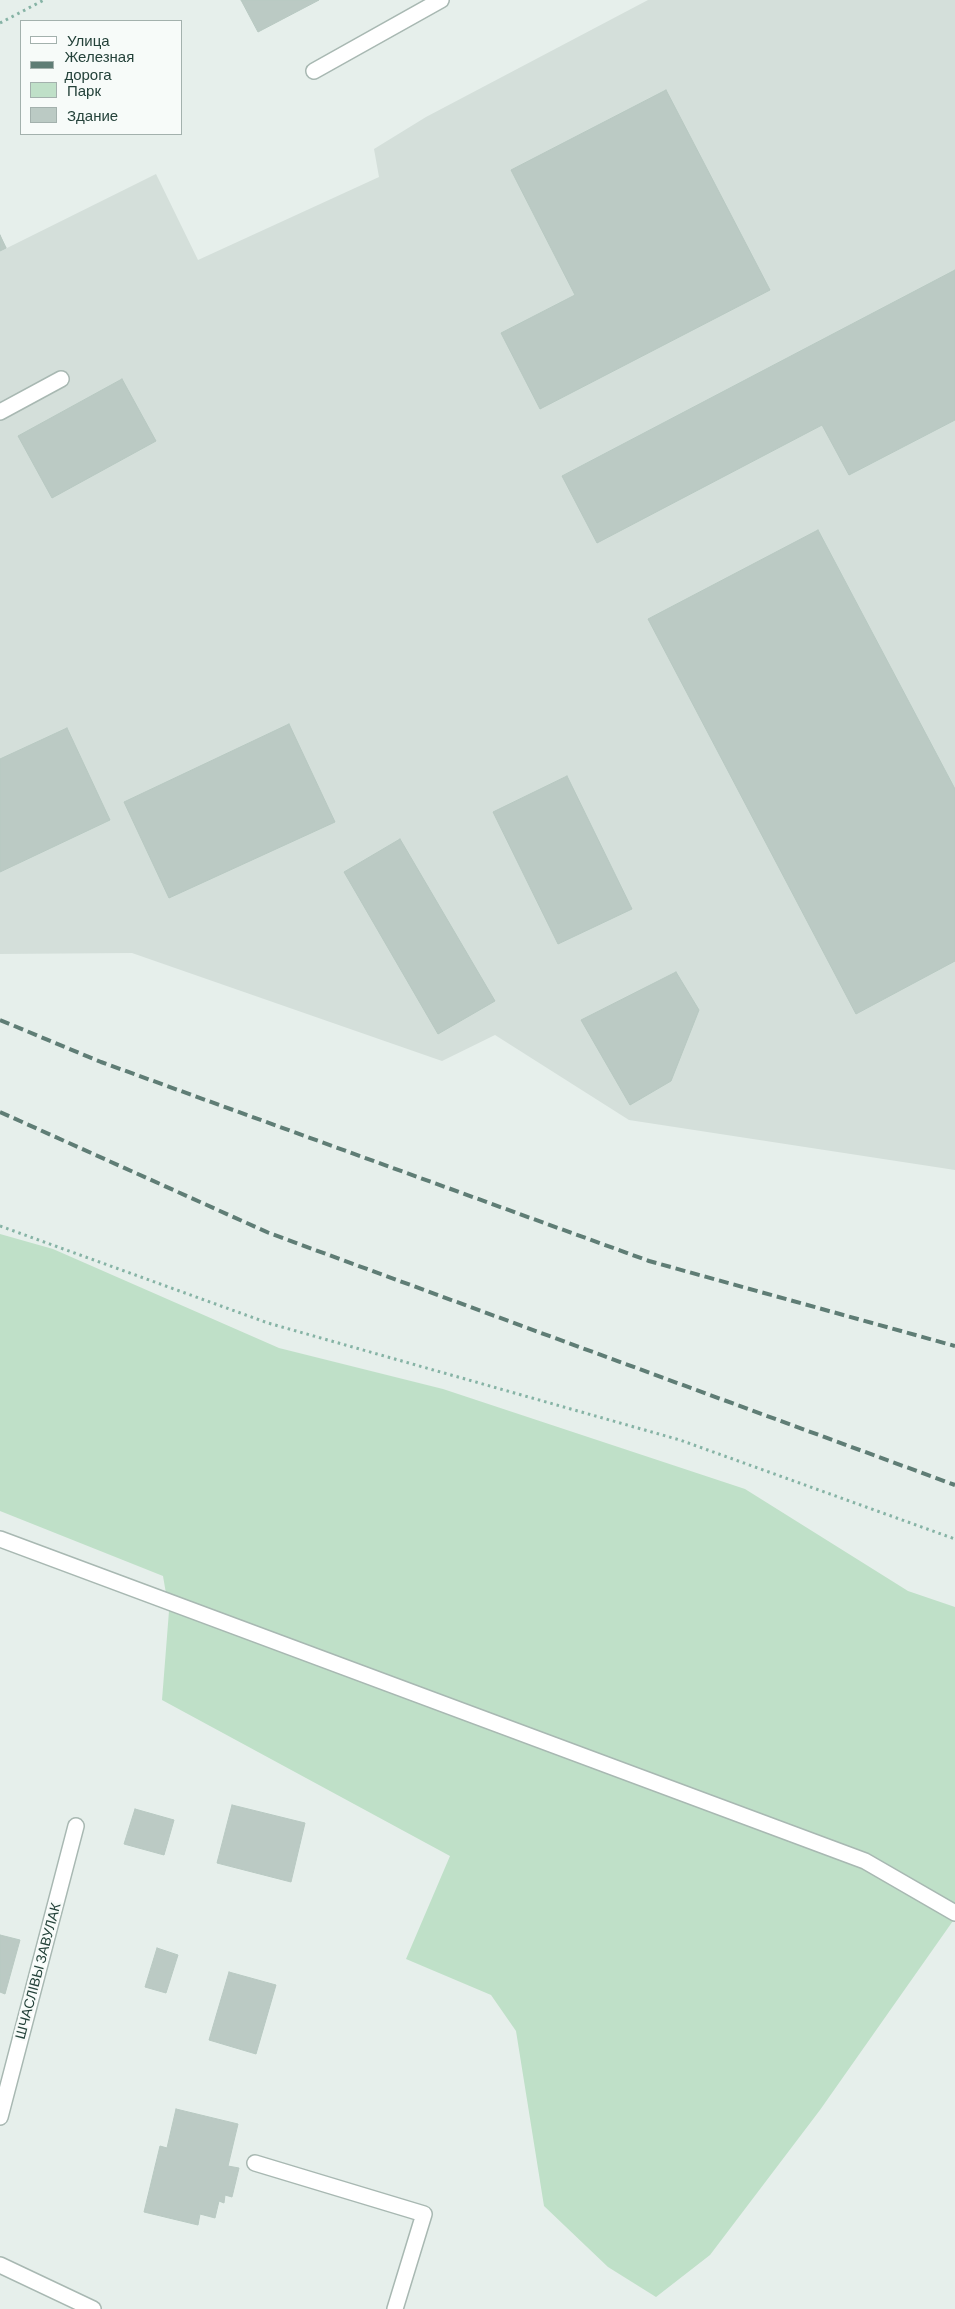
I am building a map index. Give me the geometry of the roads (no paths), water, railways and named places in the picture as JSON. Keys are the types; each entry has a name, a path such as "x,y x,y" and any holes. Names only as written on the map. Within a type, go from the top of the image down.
{"street":[{"path":"314,71 441,0"},
{"path":"0,412 61,379"},
{"path":"0,1539 865,1861 955,1913"},
{"name":"ШЧАСЛІВЫ ЗАВУЛАК","path":"0,2117 76,1826"},
{"path":"256,2163 424,2214 395,2309"},
{"path":"0,2266 93,2309"}],"railway":[{"path":"0,1020 101,1062 649,1261 955,1346"},
{"path":"0,1112 269,1233 955,1485"}]}
